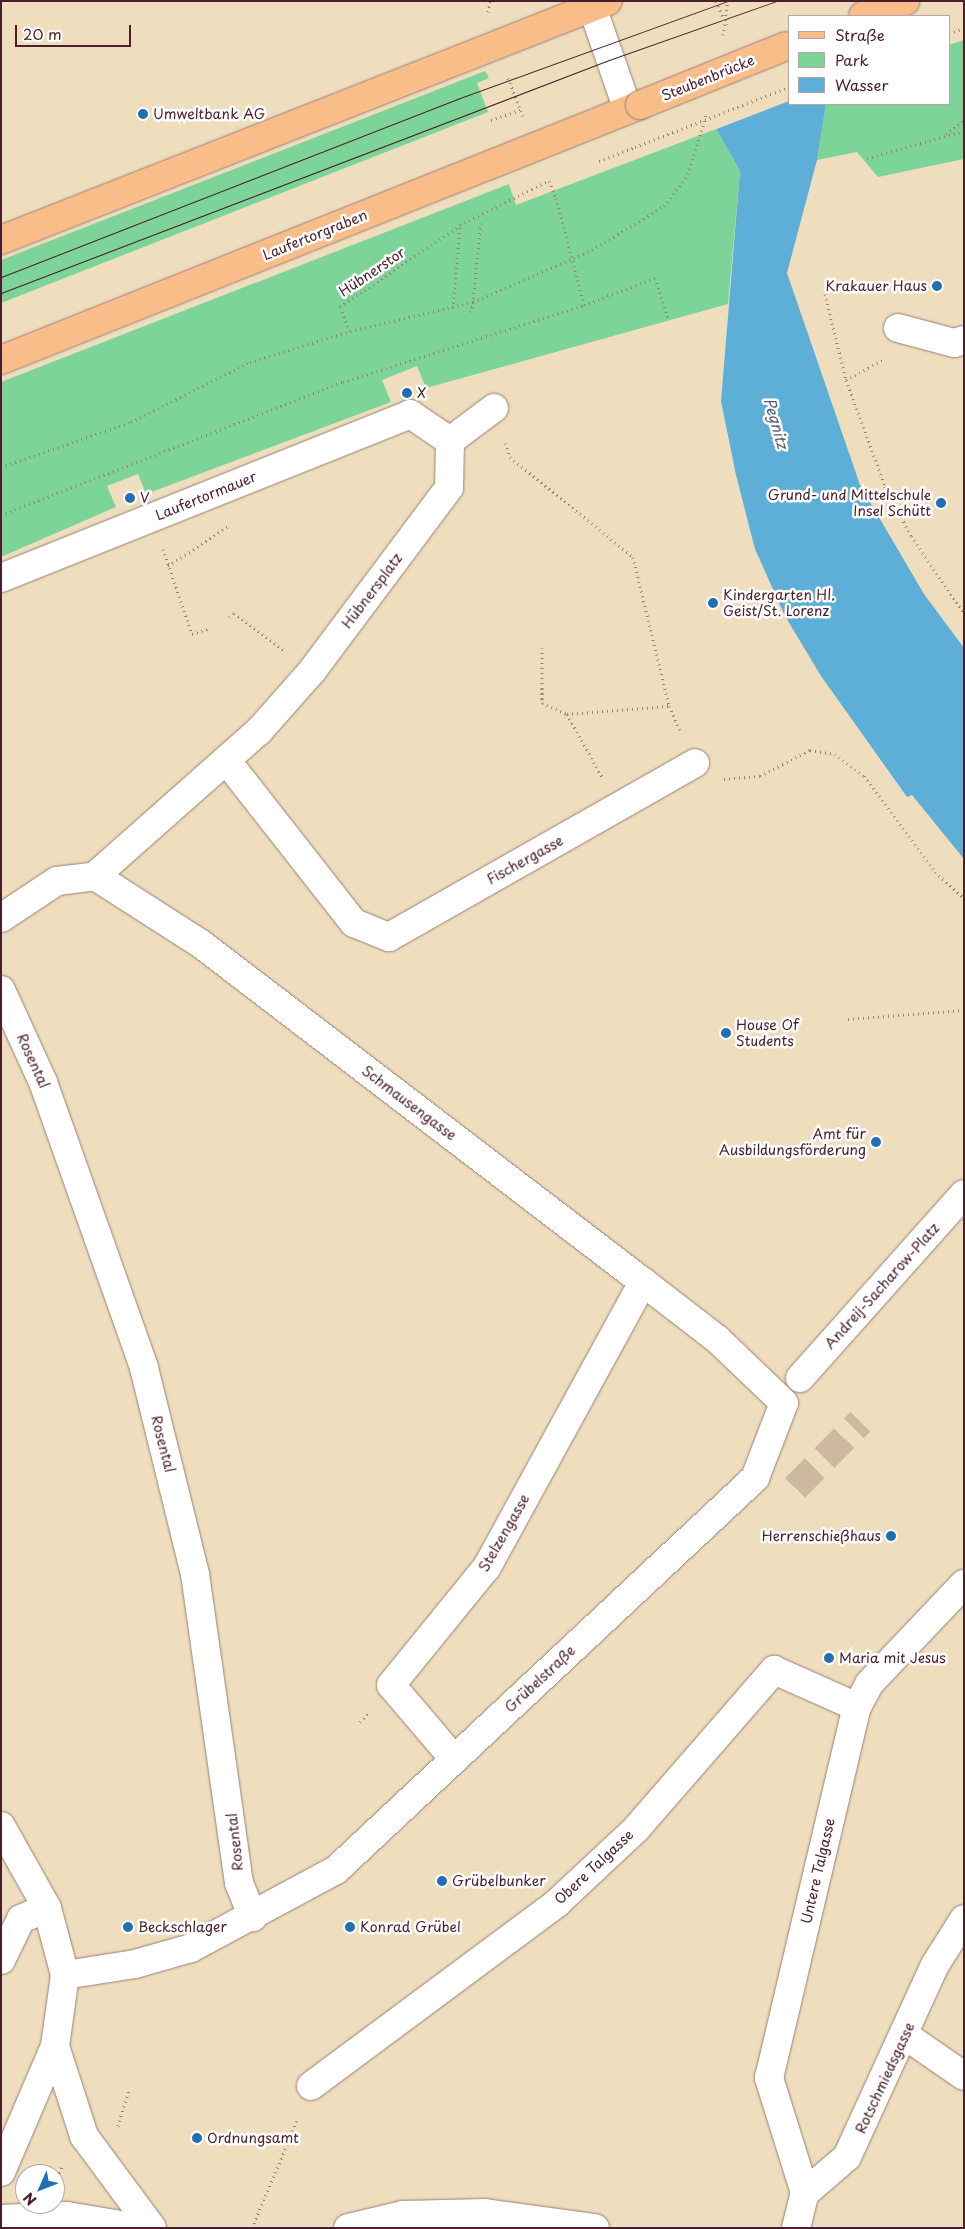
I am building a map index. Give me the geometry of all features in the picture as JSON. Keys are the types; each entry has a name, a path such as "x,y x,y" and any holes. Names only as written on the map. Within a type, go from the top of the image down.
{"main road":[{"path":"1,240 498,45 596,4"},
{"name":"Steubenbrücke","path":"634,108 788,45"},
{"name":"Laufertorgraben","path":"1,360 634,108"}],"street":[{"path":"596,4 634,108"},
{"path":"898,328 954,342 964,340"},
{"path":"450,441 494,408"},
{"name":"Laufertormauer","path":"1,578 410,414 450,441"},
{"name":"Hübnersplatz","path":"95,876 259,731 312,671 449,488 450,441"},
{"name":"Fischergasse","path":"226,760 354,923 389,937 694,763"},
{"path":"1,918 57,881 95,876"},
{"name":"Schmausengasse","path":"95,876 201,944 643,1282 717,1339 784,1403"},
{"name":"Rosental","path":"1,990 43,1082 144,1368 195,1574 239,1883 253,1917"},
{"name":"Andreij-Sacharow-Platz","path":"800,1378 964,1194"},
{"name":"Stelzengasse","path":"454,1759 391,1684 487,1567 643,1282"},
{"name":"Grübelstraße","path":"65,1975 135,1964 191,1948 253,1917 336,1870 755,1478 784,1403"},
{"name":"Untere Talgasse","path":"805,2193 769,2078 857,1707 869,1684 964,1584"},
{"name":"Obere Talgasse","path":"311,2086 557,1903 636,1829 774,1670 857,1707"},
{"path":"1,1826 47,1908 65,1975 55,2046 1,2172"},
{"path":"1,1960 21,1919 47,1908"},
{"name":"Rotschmiedsgasse","path":"805,2193 847,2157 906,2036 935,1965 964,1918"},
{"path":"906,2036 964,2076"},
{"path":"55,2046 84,2136 152,2228"},
{"path":"796,2228 805,2193"},
{"path":"348,2228 402,2215 485,2213 595,2228"},
{"path":"1,2219 67,2216 139,2228"}],"path":[{"path":"490,1 486,4 498,45 534,148 556,198 584,305"},
{"path":"716,1 728,29"},
{"path":"950,33 964,28"},
{"path":"593,164 788,88"},
{"path":"491,120 520,110"},
{"path":"944,136 964,121"},
{"path":"867,158 964,132"},
{"path":"1,468 131,422 250,362 350,331 472,302 592,250 664,206 688,174 702,137"},
{"path":"549,181 558,177"},
{"name":"Hübnerstor","path":"350,331 340,307 460,225 549,181"},
{"path":"471,312 480,223"},
{"path":"453,308 460,225"},
{"path":"1,515 343,382 584,305 655,278 668,318"},
{"path":"825,294 846,380 885,486 911,536 964,614"},
{"path":"846,380 883,361 898,328"},
{"path":"510,458 633,557 669,706 694,763 715,779 760,776 810,750 835,754 864,776 935,872 964,898"},
{"path":"168,566 234,522"},
{"path":"161,540 192,634 211,628"},
{"path":"229,617 234,613 312,671"},
{"path":"542,648 542,704 567,714 669,706"},
{"path":"567,714 618,807"},
{"path":"848,1019 964,1010"},
{"path":"252,2228 311,2086"}],"green space":[{"path":"964,40 964,159 878,177 857,152 817,160 826,105 950,105 950,45"},
{"path":"485,71 489,78 477,83 488,112 1,303 1,260"},
{"path":"716,129 740,171 728,304 426,388 417,366 382,380 391,402 146,494 138,474 107,486 116,507 1,557 1,382 509,184 516,205"}],"water":[{"name":"Pegnitz","path":"788,17 788,105 826,105 817,160 787,273 860,485 924,594 964,648 964,859 912,795 907,797 821,676 785,616 755,549 736,475 721,401 740,171 711,120"}],"pier":[{"path":"746,1 846,1 844,15 788,15 788,101 714,130 709,120"}],"tunnel":[{"path":"795,1488 860,1422"}],"tram line":[{"path":"1,277 457,99 727,1"},
{"path":"1,293 609,60 777,1"}],"place":[{"name":"Umweltbank AG","path":"143,114"},
{"name":"Krakauer Haus","path":"937,286"},
{"name":"X","path":"407,393"},
{"name":"V","path":"130,498"},
{"name":"Grund- und Mittelschule Insel Schütt","path":"941,503"},
{"name":"Kindergarten Hl. Geist/St. Lorenz","path":"713,603"},
{"name":"House Of Students","path":"726,1033"},
{"name":"Amt für Ausbildungsförderung","path":"876,1142"},
{"name":"Herrenschießhaus","path":"891,1536"},
{"name":"Maria mit Jesus","path":"829,1658"},
{"name":"Grübelbunker","path":"442,1881"},
{"name":"Beckschlager","path":"128,1927"},
{"name":"Konrad Grübel","path":"350,1927"},
{"name":"Ordnungsamt","path":"197,2138"}]}
